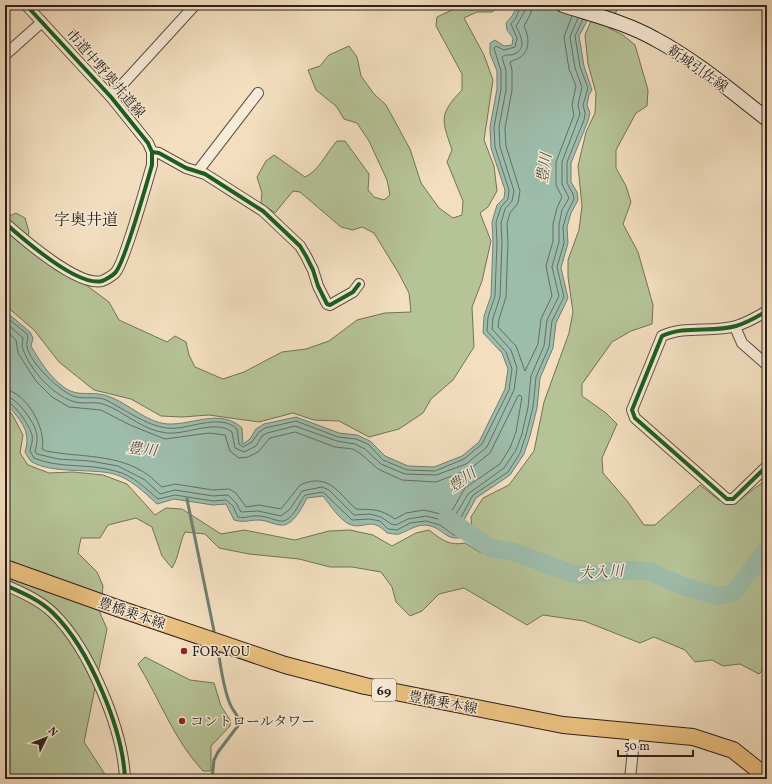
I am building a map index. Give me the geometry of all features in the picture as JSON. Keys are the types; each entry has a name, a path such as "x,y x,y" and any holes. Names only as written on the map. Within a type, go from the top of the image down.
{"main road":[{"name":"新城引佐線","path":"564,5 625,24 656,39 696,65 767,119"},
{"name":"豊橋乗本線","path":"5,568 285,665 365,686 563,725 693,737 733,750 767,777"}],"street":[{"name":"市道中野奥井道線","path":"26,5 111,96 150,148"},
{"path":"111,96 195,5"},
{"path":"5,55 42,22"},
{"path":"198,171 258,93"},
{"path":"150,148 186,168 198,171 263,211 300,246 313,270 318,286 327,304 330,305 353,292 359,284"},
{"path":"5,223 44,256 85,280 102,281 116,273 124,256 152,165 150,148"},
{"path":"767,311 735,327 673,331 662,336 632,410 635,418 727,499 733,498 767,466"},
{"path":"735,327 742,343 767,366"},
{"path":"5,585 24,593 52,612 70,632 85,657 102,692 118,735 125,765 125,779"},
{"path":"630,779 635,731"}],"shaded area":[{"path":"453,5 502,5 492,12 477,12 464,18 484,55 493,80 484,140 494,166 497,191 488,207 480,213 491,241 482,281 472,307 474,347 453,380 431,399 423,413 399,429 369,437 339,421 314,420 293,413 259,422 209,415 182,417 161,416 131,399 94,390 59,362 34,330 5,305 5,218 16,213 25,218 29,232 25,245 56,270 86,285 109,302 119,320 167,342 175,336 186,342 189,355 195,367 223,379 244,372 282,352 306,349 329,341 357,320 385,313 411,312 409,293 374,233 362,227 353,230 341,227 300,192 293,191 275,213 261,203 262,193 257,177 266,161 274,155 305,177 314,171 337,141 345,141 369,174 368,190 374,197 384,200 390,195 387,180 369,141 357,123 344,119 336,106 316,90 308,70 320,66 329,55 349,46 357,57 361,76 374,94 386,105 410,149 421,183 439,208 453,218 462,215 463,201 447,162 452,150 444,124 444,118 449,106 462,90 462,74 436,26 437,17 454,9"},
{"path":"598,5 619,5 609,28 623,35 635,45 648,90 647,106 636,113 616,150 616,168 626,186 631,202 623,224 638,252 653,305 652,324 631,331 612,342 582,384 582,396 606,413 617,424 602,458 603,473 628,502 644,525 655,525 700,485 719,500 735,503 767,479 767,633 765,635 762,647 767,666 759,674 740,664 723,666 712,660 695,662 685,650 654,637 640,643 584,621 543,615 527,625 464,588 439,594 422,611 410,616 396,602 392,587 381,572 352,567 330,567 299,559 249,554 219,548 205,534 185,532 172,568 162,556 152,527 136,518 108,525 100,538 81,538 78,553 97,572 103,586 100,613 107,629 84,742 108,779 5,779 5,407 12,414 23,435 20,453 28,465 49,473 73,472 103,475 127,484 155,515 166,508 182,509 221,534 244,530 295,540 329,531 350,530 373,535 392,546 416,533 429,530 438,537 450,543 465,543 481,553 486,538 472,529 471,517 483,498 509,485 534,451 544,402 569,333 573,312 568,277 568,260 579,230 582,206 578,166 586,132 595,113 596,93 588,64 585,35"},
{"path":"145,657 190,680 214,683 221,706 230,720 230,726 211,746 211,771 203,771 175,733 138,664"}],"water":[{"name":"豊川","path":"518,5 588,5 588,19 579,36 584,66 592,90 589,95 587,105 590,113 571,163 571,182 577,192 578,200 571,213 567,227 568,243 561,268 568,298 556,323 553,348 540,378 537,408 530,436 524,454 510,475 476,498 464,520 468,529 465,537 452,538 437,528 425,525 418,526 399,534 387,533 376,525 371,524 354,526 345,522 323,496 307,498 293,520 285,525 262,520 238,521 234,520 226,504 213,505 174,499 157,504 132,483 120,476 104,472 50,468 41,466 29,459 25,452 27,437 23,425 5,403 5,311 30,332 33,338 31,346 37,356 44,367 66,389 77,393 104,395 160,423 177,424 206,419 225,419 234,422 242,428 243,444 250,439 256,429 264,424 296,417 339,433 357,435 370,441 385,456 408,466 434,467 462,456 479,442 505,389 508,369 502,353 483,333 484,316 491,296 493,241 492,222 497,205 504,198 505,190 491,148 490,127 497,89 497,71 490,54 490,43 495,40 504,46 512,45 513,38 507,30 506,23"}],"waterway":[{"path":"187,499 214,631"},
{"name":"大入川","path":"447,518 490,548 514,552 573,574 587,575 635,570 651,572 683,586 717,596 733,593 767,549"},
{"path":"212,779 214,760 218,752 240,723 230,704 226,691 222,677 218,650"}],"cycle path":[{"path":"5,223 24,240 66,270 79,277 92,281 102,281 115,273 119,267 135,222 152,165 152,152 148,143 111,97 26,5"},
{"path":"152,152 159,153 186,168 205,174 263,211 300,246 313,270 318,286 327,304 330,305 353,292 359,284"},
{"path":"767,311 748,322 736,326 718,329 680,331 662,336 632,410 635,418 727,499 733,499 767,466"},
{"path":"5,585 30,597 48,608 66,628 79,647 102,690 111,714 123,759 125,779"}],"place":[{"name":"FOR YOU","path":"184,651"},
{"name":"コントロールタワー","path":"182,721"}],"district":[{"name":"字奥井道","path":"86,219"}]}
